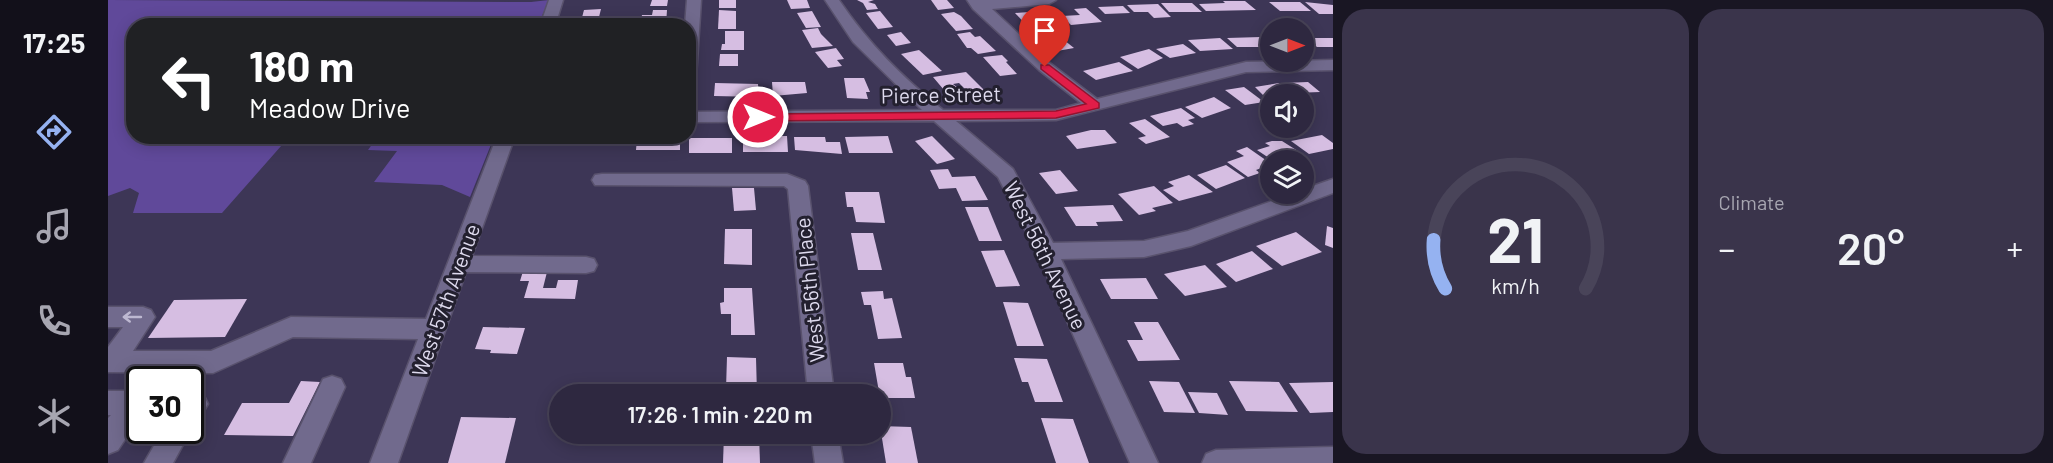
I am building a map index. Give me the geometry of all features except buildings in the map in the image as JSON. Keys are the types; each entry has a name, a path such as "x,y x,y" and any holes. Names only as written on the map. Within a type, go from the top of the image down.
{"street":[{"path":"550,18 556,0"},
{"path":"693,18 694,0"},
{"name":"West 56th Avenue","path":"832,0 858,39 906,88 1006,173 1047,251 1144,463"},
{"path":"976,3 1049,0"},
{"path":"976,3 1045,67 1095,106"},
{"name":"Pierce Street","path":"696,117 1056,115 1246,67 1333,65"},
{"name":"West 57th Avenue","path":"384,463 503,144"},
{"name":"West 56th Place","path":"602,180 787,180 798,186 820,384"},
{"path":"1047,251 1144,249 1172,243 1333,186"},
{"path":"459,264 586,265"},
{"path":"108,317 143,317 110,361"},
{"path":"110,361 213,362 291,327 434,328"},
{"path":"297,463 332,387"},
{"path":"108,403 126,403"},
{"path":"108,441 126,417"},
{"path":"158,463 170,444"},
{"path":"826,444 829,463"},
{"path":"1216,463 1333,460"}],"shaded area":[{"path":"108,0 531,2 549,0 541,18 126,18 126,144 283,144 222,213 133,213 139,193 130,188 108,196"},
{"path":"372,144 491,144 470,197 442,185 374,182 397,151 368,150"}],"route":[{"path":"758,117 1056,115 1095,106 1045,67"}]}
